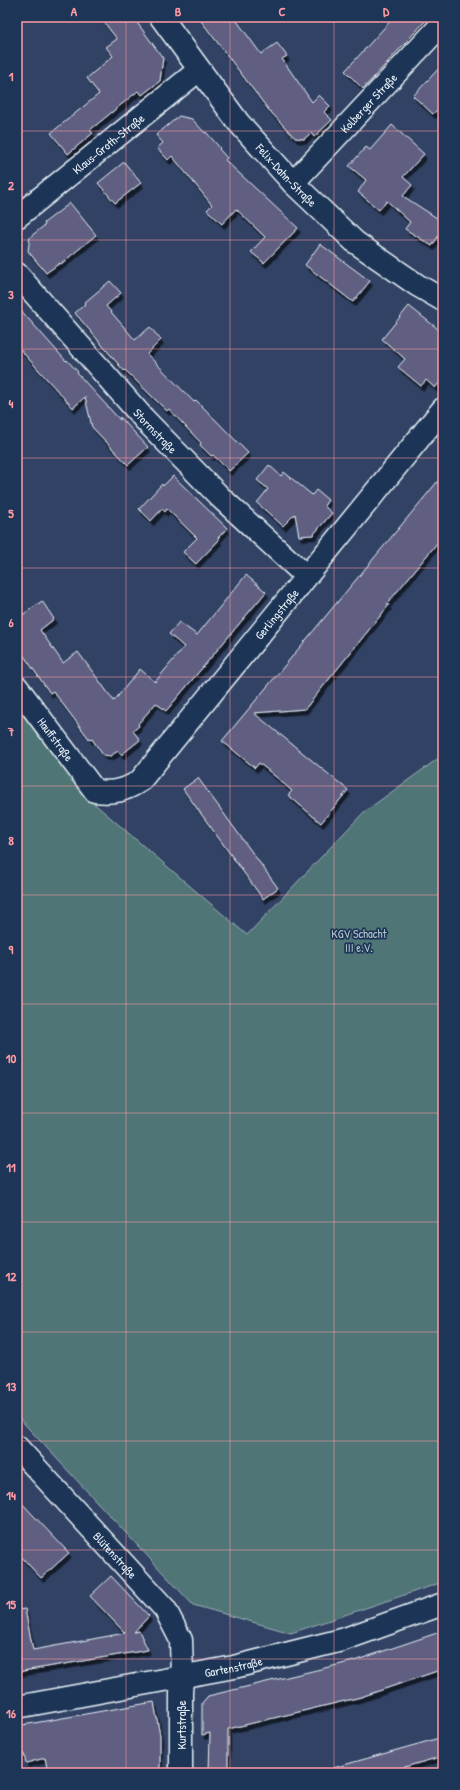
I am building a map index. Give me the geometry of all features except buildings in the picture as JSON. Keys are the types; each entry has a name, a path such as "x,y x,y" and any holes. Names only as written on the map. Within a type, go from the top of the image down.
{"street":[{"name":"Felix-Dahn-Straße","path":"161,17 238,122 293,183 354,242 443,300"},
{"name":"Kolberger Straße","path":"293,183 443,23"},
{"name":"Klaus-Groth-Straße","path":"17,217 199,70"},
{"name":"Stormstraße","path":"17,274 145,420 220,497 306,576"},
{"name":"Gerlingstraße","path":"95,791 113,792 130,787 140,780 443,409"},
{"name":"Hauffstraße","path":"17,687 95,791"},
{"name":"Blütenstraße","path":"17,1447 165,1609 180,1640 182,1677"},
{"name":"Gartenstraße","path":"17,1706 234,1667 342,1640 443,1604"},
{"name":"Kurtstraße","path":"181,1773 182,1677"}],"green space":[{"name":"KGV Schacht III e.V.","path":"17,707 83,794 247,935 364,812 443,755 443,1582 291,1633 193,1605 17,1416"}]}
